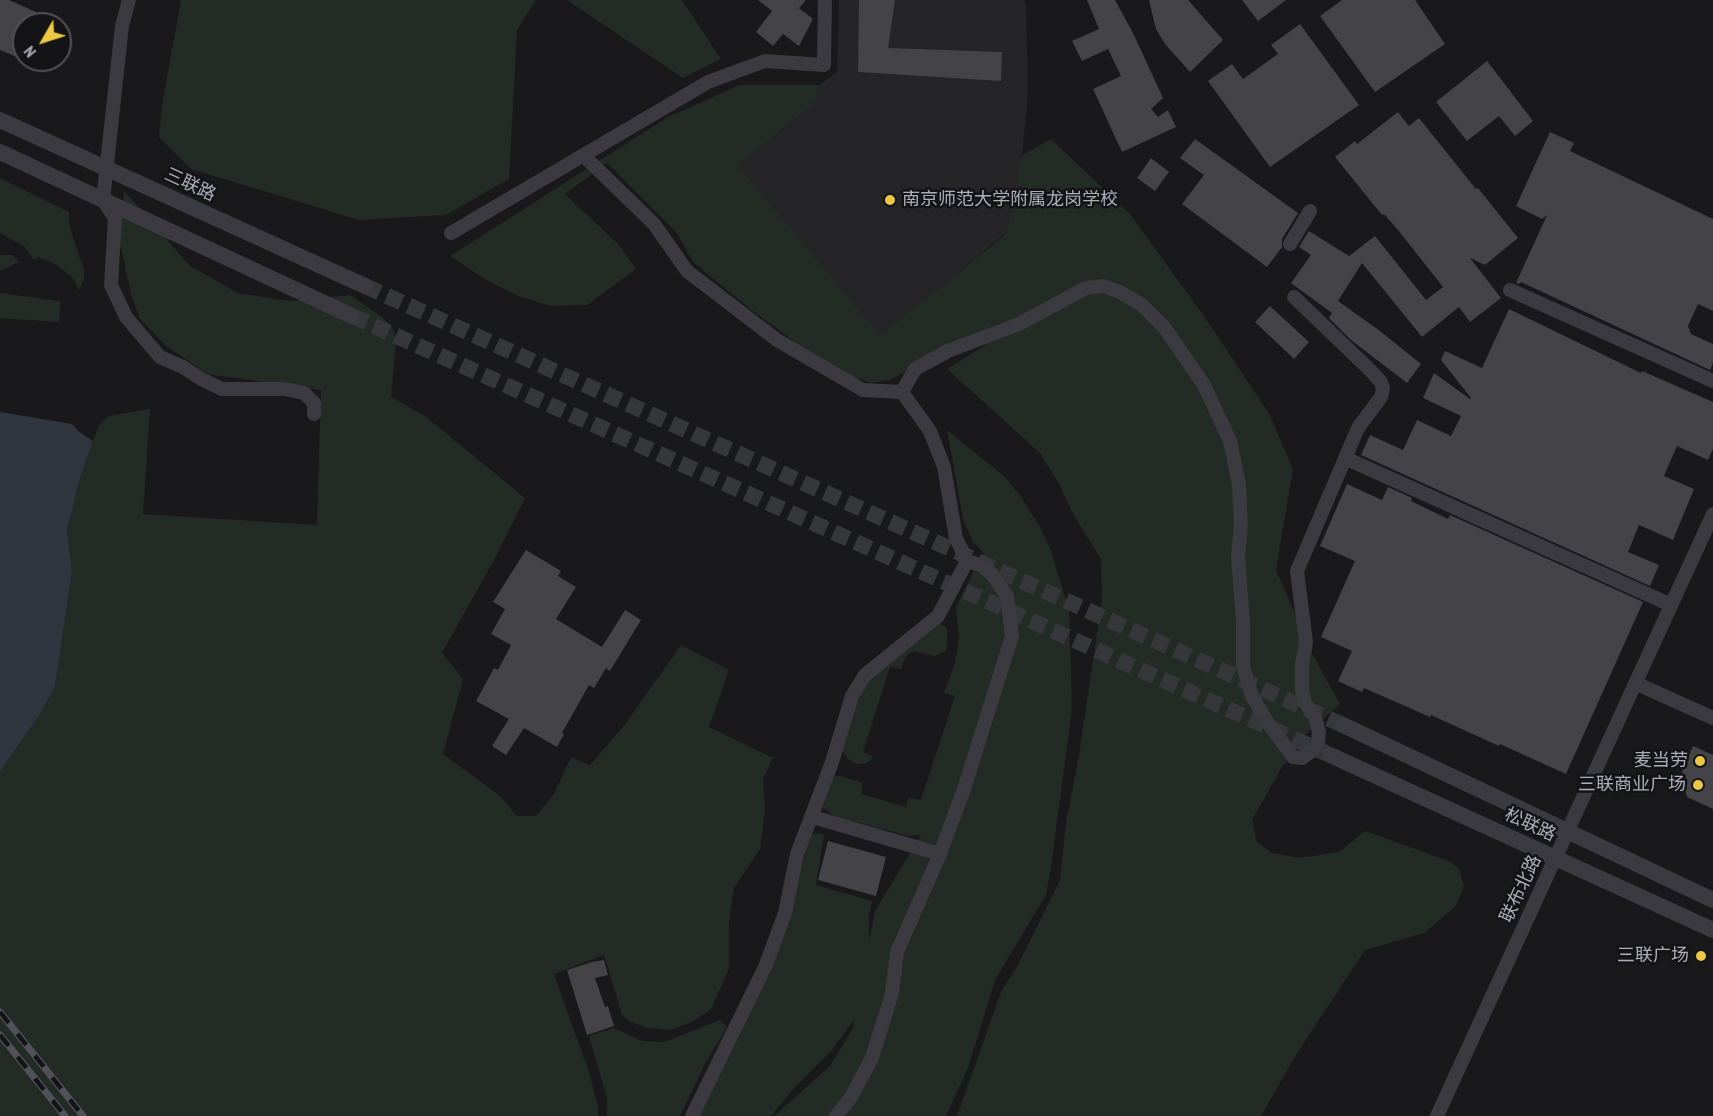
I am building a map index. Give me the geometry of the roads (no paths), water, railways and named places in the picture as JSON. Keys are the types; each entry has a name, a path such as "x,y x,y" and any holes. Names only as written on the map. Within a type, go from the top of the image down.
{"street":[{"path":"129,0 122,26 103,200 115,218 111,285 126,317 160,357 222,389 284,390 304,393 314,403 314,414"},
{"path":"451,233 708,82 765,61 824,65 825,0"},
{"name":"三联路","path":"0,120 365,286"},
{"path":"0,152 352,316"},
{"path":"584,156 654,224 687,271 777,340 863,390 902,392"},
{"path":"1290,244 1310,211"},
{"path":"902,392 915,369 948,351 1019,324 1086,288 1103,286 1142,304 1164,327 1204,385 1230,441 1239,484 1241,525 1238,557 1243,622 1243,666 1252,696 1266,720 1293,757 1302,758 1313,750 1318,742 1319,732 1315,717 1305,703 1302,691 1302,664 1306,642 1297,571 1358,428 1381,397 1383,389 1381,382 1294,297"},
{"path":"1510,290 1713,381"},
{"path":"836,1116 851,1097 872,1058 892,993 897,952 940,854 964,789 1012,636 1008,603 1000,584 981,565 967,561 956,538 944,467 930,431 902,392"},
{"path":"1345,458 1671,605"},
{"name":"联布北路","path":"1437,1116 1713,514"},
{"path":"692,1116 765,967 785,913 797,854 813,817 848,708 858,686 865,675 938,616 967,561"},
{"path":"1635,683 1713,717"},
{"name":"松联路","path":"1343,725 1713,900"},
{"name":"松联路","path":"1330,755 1713,930"},
{"path":"813,817 940,854"}],"tunnel":[{"path":"365,286 1343,725"},
{"path":"352,316 1328,754"}],"railway":[{"path":"0,1012 83,1116"},
{"path":"0,1035 65,1116"}],"place":[{"name":"南京师范大学附属龙岗学校","path":"890,200"},
{"name":"麦当劳","path":"1700,761"},
{"name":"三联商业广场","path":"1698,785"},
{"name":"三联广场","path":"1701,956"}]}
